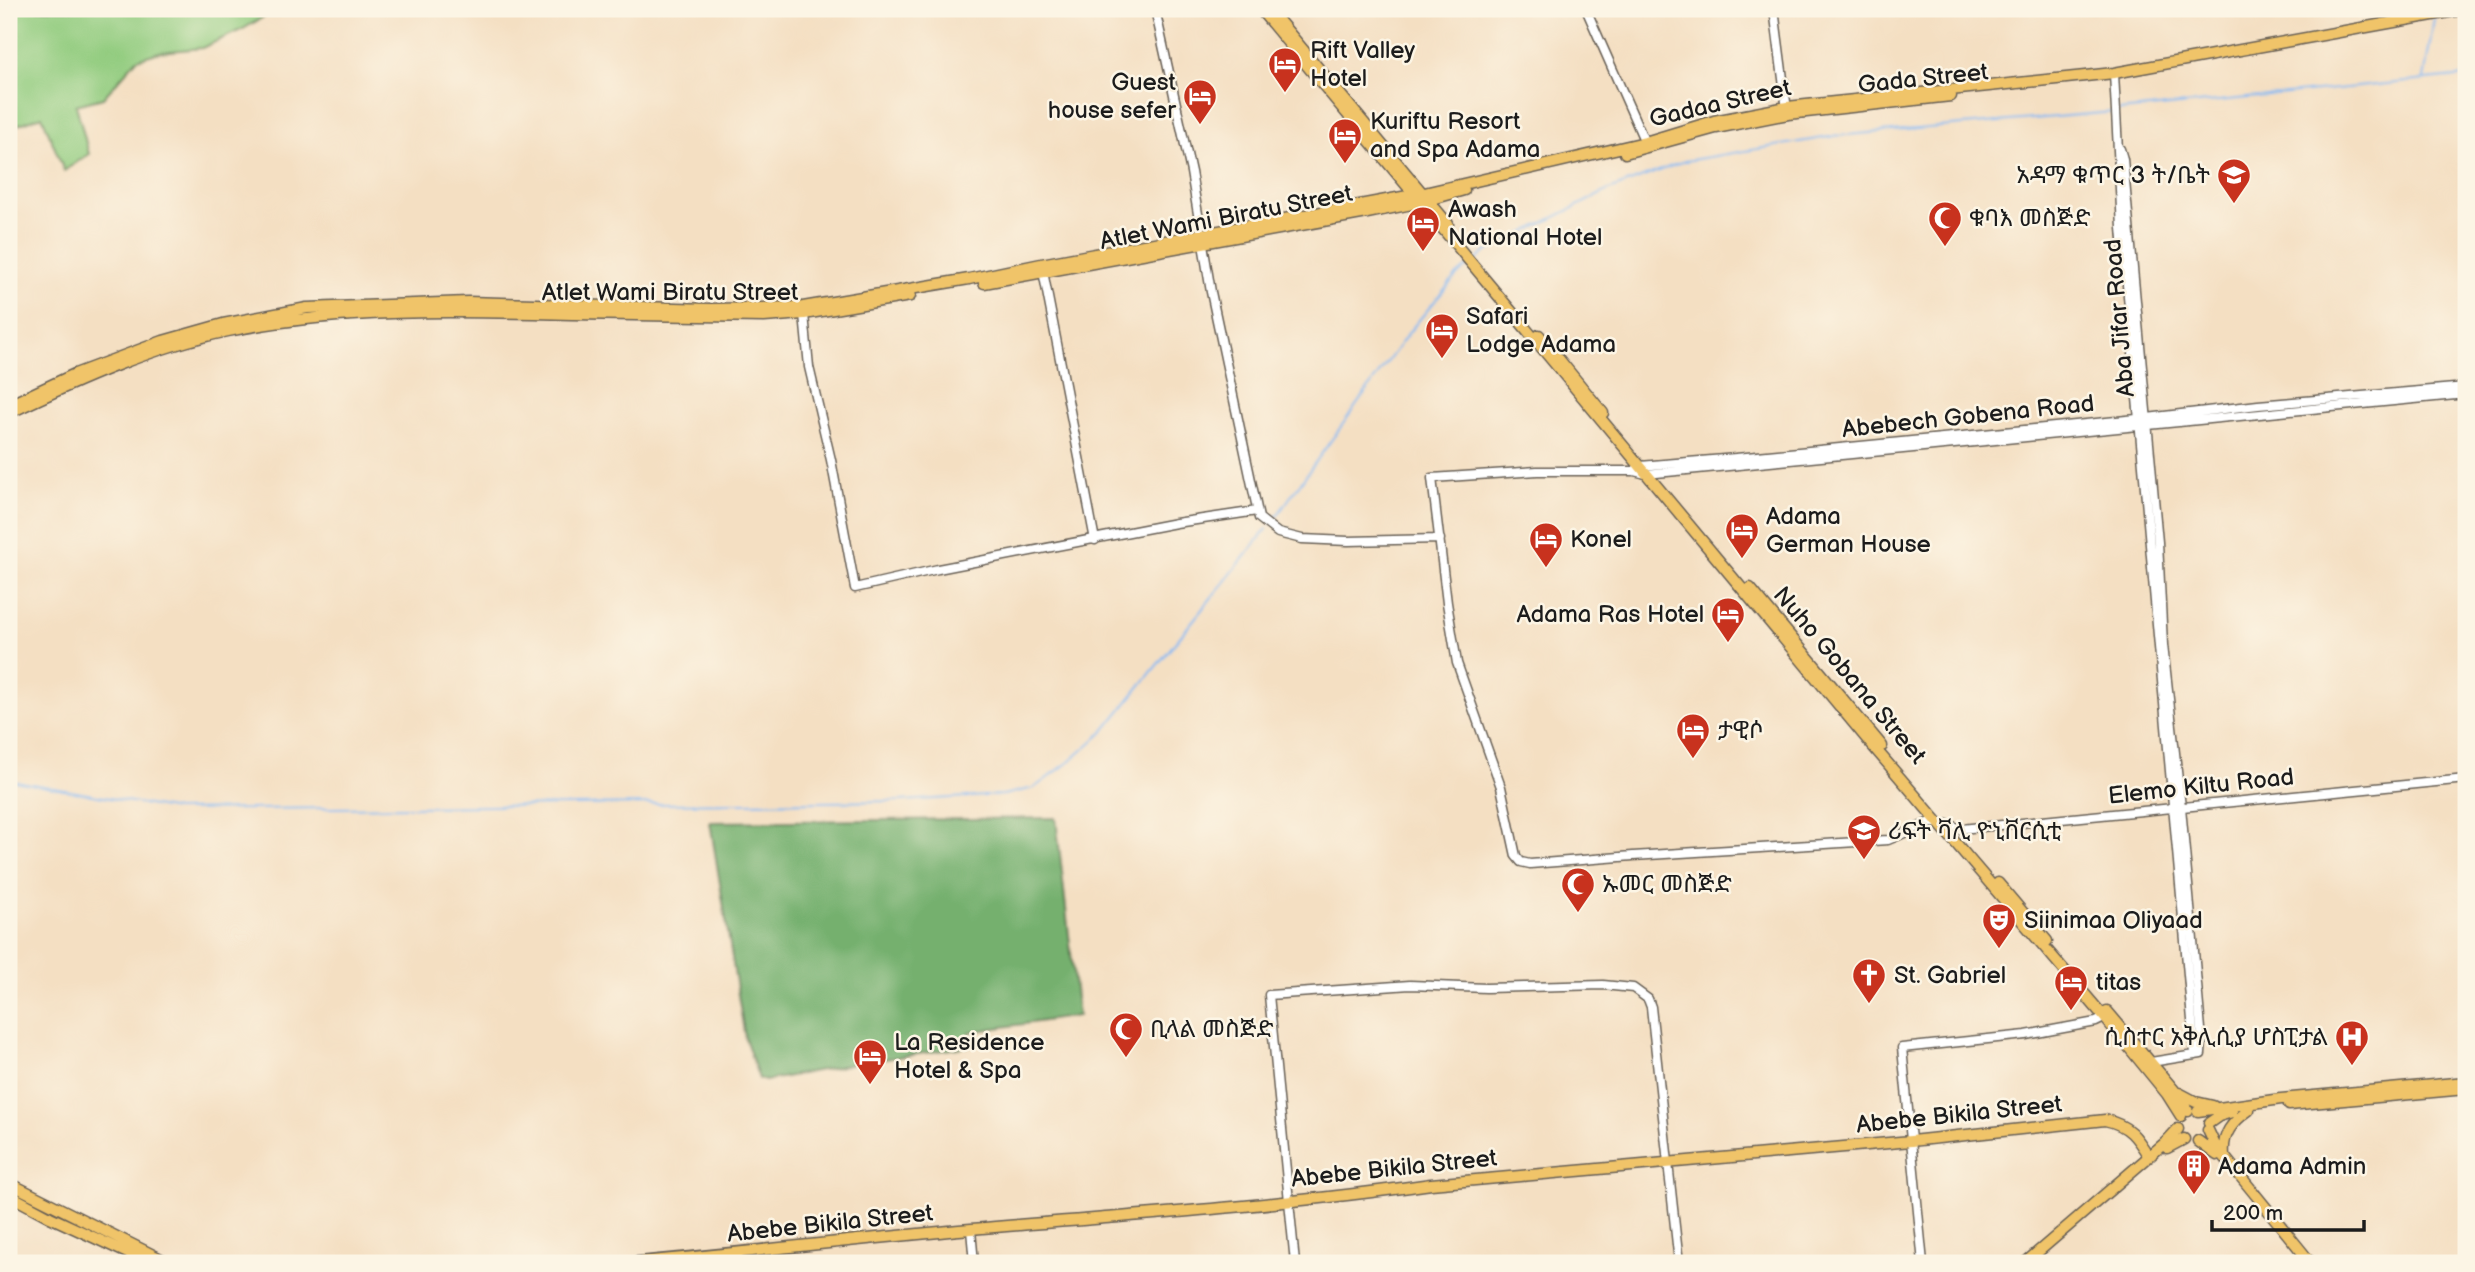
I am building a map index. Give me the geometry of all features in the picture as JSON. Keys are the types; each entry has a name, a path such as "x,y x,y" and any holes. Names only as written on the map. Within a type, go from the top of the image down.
{"main road":[{"path":"1260,9 1423,198"},
{"path":"1269,9 1423,198"},
{"path":"2448,15 2466,9"},
{"path":"2448,15 2466,16"},
{"name":"Gadaa Street","path":"1423,198 1647,145 1714,121 1787,110 2114,76 2448,15"},
{"name":"Atlet Wami Biratu Street","path":"9,413 82,379 174,346 225,332 318,317 467,311 645,316 764,317 804,314 1423,198"},
{"name":"Nuho Gobana Street","path":"1423,198 1644,470 2189,1113"},
{"name":"Atlet Wami Biratu Street","path":"9,405 75,374 163,341 223,324 307,308 467,302 711,309 803,307 1042,269"},
{"name":"Nuho Gobana Street","path":"2107,1016 2151,1062 2172,1095"},
{"path":"2025,1263 2167,1144 2189,1113 2466,1082"},
{"path":"2198,1141 2203,1139 2208,1126 2230,1112 2466,1089"},
{"path":"2167,1144 2174,1118 2172,1095 2205,1105 2238,1106"},
{"path":"2224,1157 2223,1146 2229,1127 2236,1118 2249,1110"},
{"path":"2189,1113 2205,1115 2212,1140 2224,1157 2311,1263"},
{"name":"Abebe Bikila Street","path":"628,1263 2105,1120 2130,1129 2146,1162"},
{"path":"2178,1129 2185,1139"},
{"path":"2167,1144 2185,1139 2198,1141 2214,1152 2305,1263"},
{"path":"2167,1144 2193,1145 2214,1152"},
{"path":"2035,1263 2146,1162"},
{"path":"9,1183 169,1263"},
{"path":"9,1195 149,1263"}],"street":[{"path":"1154,9 1191,172 1210,292 1258,515 1278,533 1310,540 1440,539 1457,663 1501,787 1516,856 1521,863 1888,841 1923,824 1943,823"},
{"path":"1586,9 1647,145"},
{"path":"1774,9 1787,110"},
{"name":"Aba Jifar Road","path":"2114,76 2119,192 2144,422 2157,645 2178,808 2198,1054 2151,1062"},
{"path":"1042,269 1096,540"},
{"path":"804,314 809,368 831,460 855,588 938,569 1176,523 1258,515"},
{"name":"Abebech Gobena Road","path":"2144,422 2258,405 2466,387"},
{"name":"Abebech Gobena Road","path":"1440,539 1432,478 1537,471 1644,470 2466,394"},
{"name":"Elemo Kiltu Road","path":"1943,823 1961,829 2466,779"},
{"path":"1295,1263 1269,995 1410,985 1486,988 1603,985 1633,988 1648,999 1651,1007 1679,1263"},
{"path":"1923,1263 1902,1048 2026,1035 2107,1016"},
{"path":"971,1230 974,1263"}],"green space":[{"path":"9,9 277,9 202,48 160,52 137,59 103,98 76,105 89,154 64,171 42,116 9,128"},
{"path":"1056,818 1078,1016 969,1032 971,1046 852,1064 765,1081 759,1079 745,1038 710,822"}],"waterway":[{"path":"2424,79 2434,19"},
{"path":"2119,111 2466,76"},
{"path":"1474,262 1486,252 1609,190 1685,161 1835,136 2113,112"},
{"path":"1271,524 1409,332 1455,277 1469,265"},
{"path":"9,780 176,810 900,801 1003,795 1034,788 1103,732 1267,529"}],"place":[{"name":"Rift Valley Hotel","path":"1285,94"},
{"name":"Guest house sefer","path":"1200,126"},
{"name":"Kuriftu Resort and Spa Adama","path":"1345,165"},
{"name":"አዳማ ቁጥር 3 ት/ቤት","path":"2234,205"},
{"name":"ቁባእ መስጅድ","path":"1945,248"},
{"name":"Awash National Hotel","path":"1423,253"},
{"name":"Safari Lodge Adama","path":"1442,360"},
{"name":"Adama German House","path":"1742,560"},
{"name":"Konel","path":"1546,569"},
{"name":"Adama Ras Hotel","path":"1728,644"},
{"name":"ታዊሶ","path":"1693,760"},
{"name":"ሪፍት ቫሊ ዮኒቨርሲቲ","path":"1864,861"},
{"name":"ኡመር መስጅድ","path":"1578,914"},
{"name":"Siinimaa Oliyaad","path":"1999,950"},
{"name":"St. Gabriel","path":"1869,1005"},
{"name":"titas","path":"2071,1012"},
{"name":"ቢላል መስጅድ","path":"1126,1059"},
{"name":"ሲስተር አቅሊሲያ ሆስፒታል","path":"2352,1067"},
{"name":"La Residence Hotel & Spa","path":"870,1086"},
{"name":"Adama Admin","path":"2194,1196"}]}
